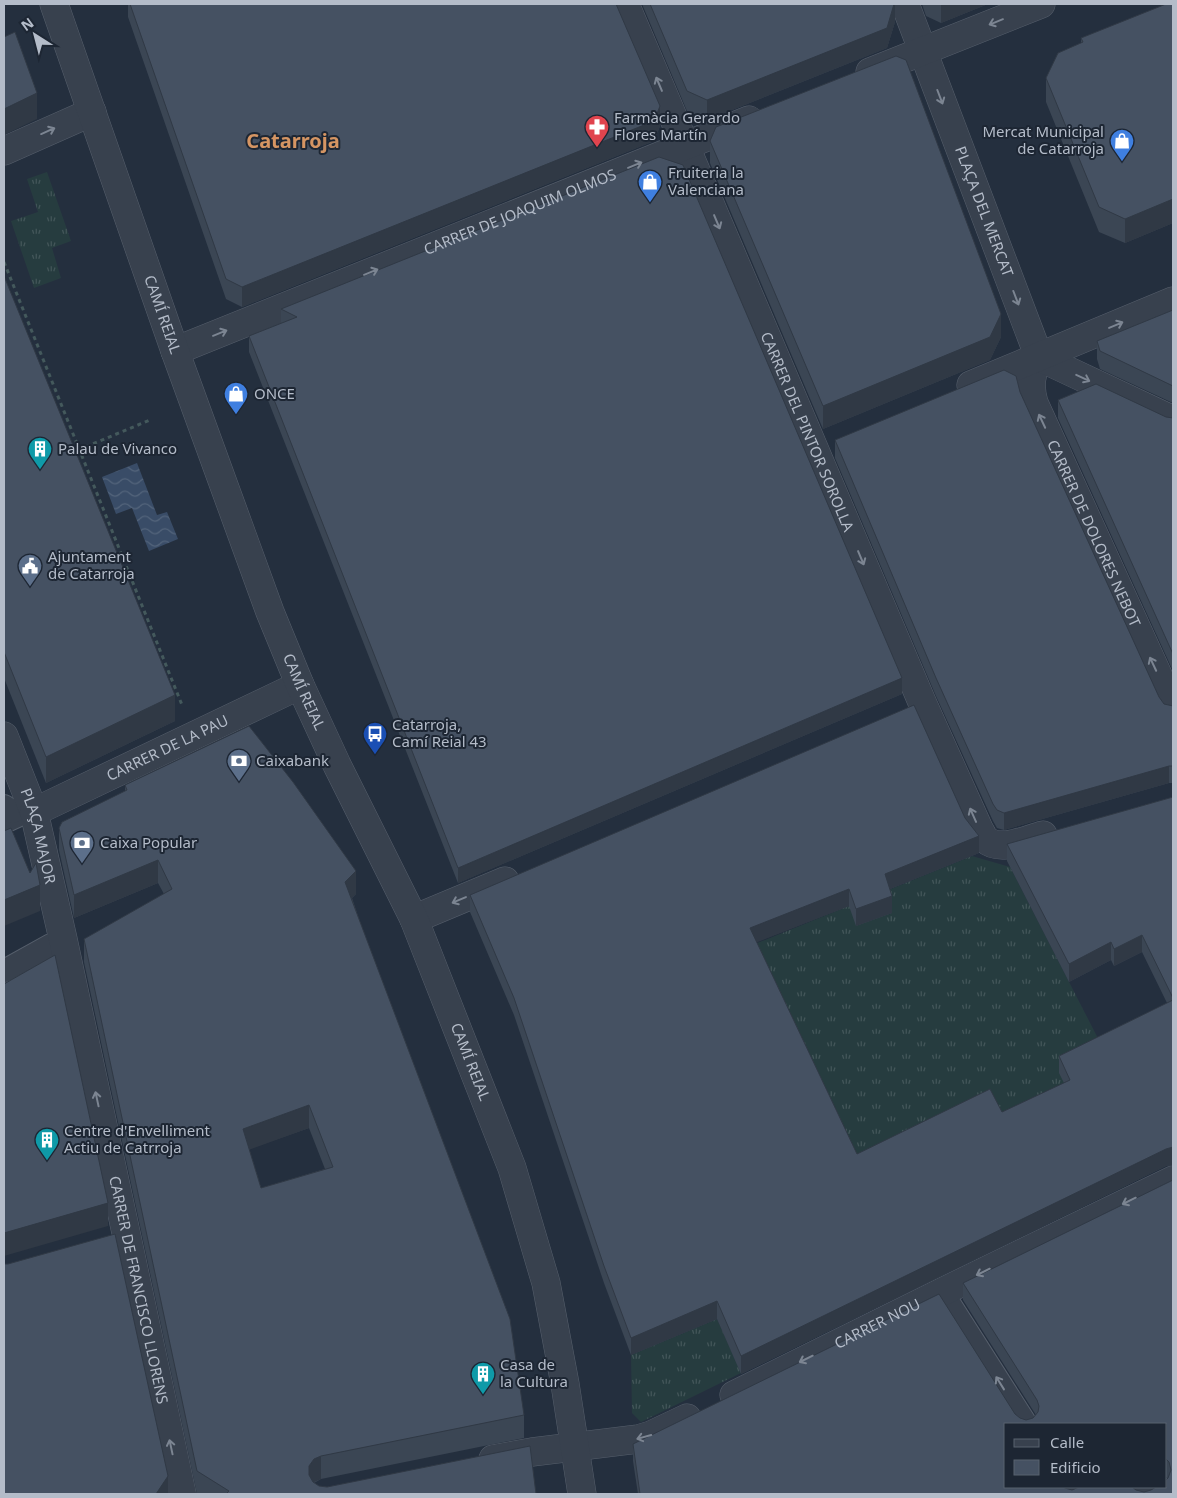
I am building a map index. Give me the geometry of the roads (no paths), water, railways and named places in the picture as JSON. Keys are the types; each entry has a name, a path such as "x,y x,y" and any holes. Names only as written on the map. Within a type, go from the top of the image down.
{"street":[{"name":"CAMÍ REIAL","path":"54,4 175,351 270,612 300,685 337,764 414,919 512,1168 546,1283 565,1384 582,1494"},
{"name":"CARRER DEL PINTOR SOROLLA","path":"625,4 815,449 911,707 985,839 995,845 1005,846 1070,827"},
{"name":"PLAÇA DEL MERCAT","path":"905,4 1039,357"},
{"path":"848,81 1041,4"},
{"path":"4,151 92,112"},
{"name":"CARRER DE JOAQUIM OLMOS","path":"175,351 768,112"},
{"path":"947,394 1173,301"},
{"path":"1039,357 1173,420"},
{"name":"CARRER DE DOLORES NEBOT","path":"1039,357 1033,369 1030,390 1034,403 1173,708"},
{"path":"815,449 840,438"},
{"name":"CARRER DE LA PAU","path":"14,814 300,685"},
{"name":"PLAÇA MAJOR","path":"4,736 14,814 57,942"},
{"path":"414,919 524,873"},
{"path":"4,971 57,942"},
{"name":"CARRER DE FRANCISCO LLORENS","path":"57,942 115,1239 182,1494"},
{"name":"CARRER NOU","path":"466,1465 532,1452 638,1439 651,1435 1173,1180"},
{"path":"942,1292 1025,1423"}],"water":[{"path":"137,463 157,515 167,512 178,539 149,551 132,508 116,514 102,477"}],"place":[{"name":"Farmàcia Gerardo Flores Martín","path":"597,148"},
{"name":"Mercat Municipal de Catarroja","path":"1122,162"},
{"name":"Fruiteria la Valenciana","path":"650,203"},
{"name":"ONCE","path":"236,415"},
{"name":"Palau de Vivanco","path":"40,470"},
{"name":"Ajuntament de Catarroja","path":"30,587"},
{"name":"Catarroja, Camí Reial 43","path":"375,755"},
{"name":"Caixabank","path":"239,782"},
{"name":"Caixa Popular","path":"82,864"},
{"name":"Centre d'Envelliment Actiu de Catrroja","path":"47,1161"},
{"name":"Casa de la Cultura","path":"483,1395"}],"district":[{"name":"Catarroja","path":"293,141"}]}
